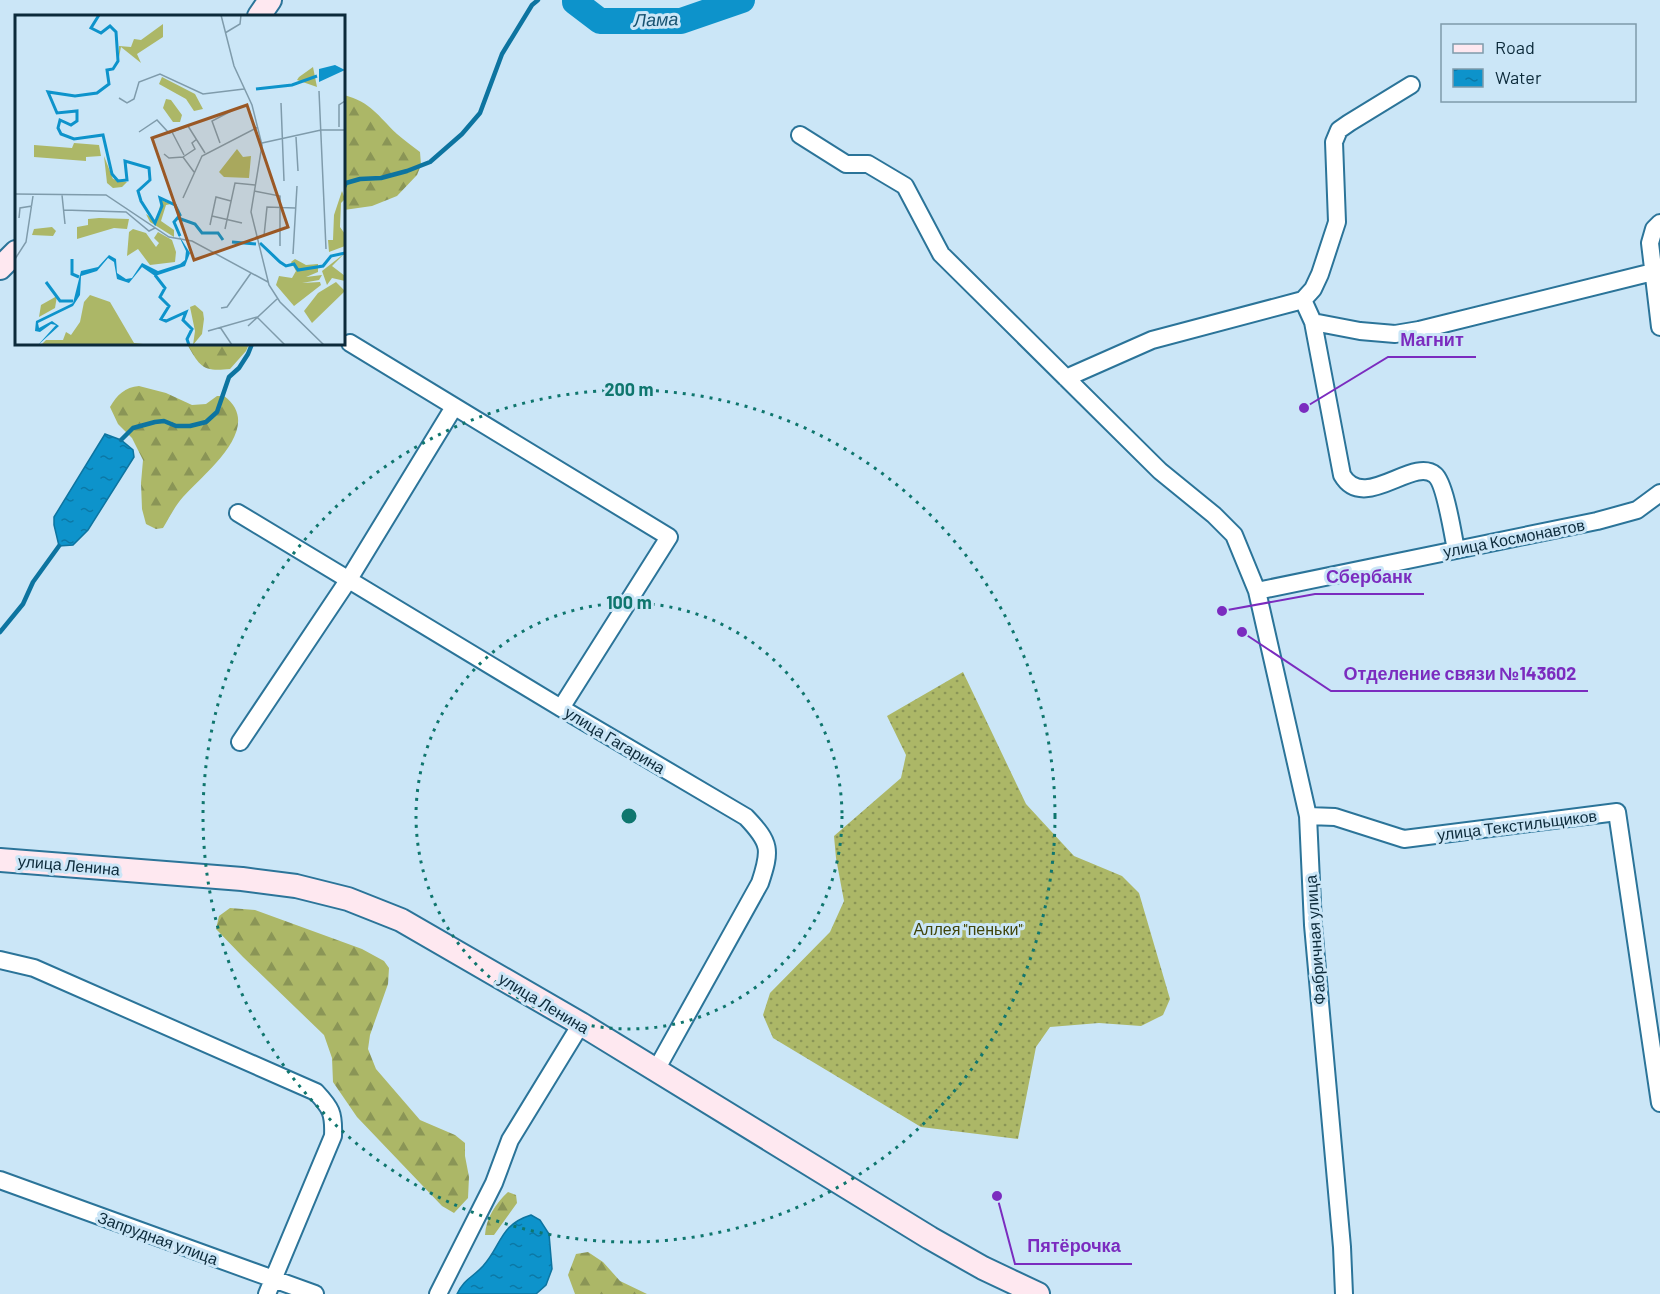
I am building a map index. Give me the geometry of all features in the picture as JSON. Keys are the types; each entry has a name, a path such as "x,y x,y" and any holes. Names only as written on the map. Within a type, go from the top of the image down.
{"main road":[{"path":"260,15 270,0"},
{"path":"0,268 15,253"},
{"name":"улица Ленина","path":"0,860 242,879 296,886 348,899 401,920 581,1024 930,1238 983,1268 1038,1294"}],"street":[{"path":"1066,378 1152,340 1303,300 1313,289 1320,274 1337,222 1334,142 1339,130 1411,85"},
{"name":"Фабричная улица","path":"800,135 846,164 868,164 905,186 941,254 1160,471 1214,515 1234,535 1257,591 1308,816 1313,925 1342,1247 1344,1294"},
{"path":"1660,223 1654,229 1650,243 1660,327"},
{"path":"1313,322 1360,331 1395,334 1653,272"},
{"path":"1303,300 1313,322 1342,475 1346,482 1356,489 1367,489 1412,473 1425,471 1434,474 1441,484 1456,550"},
{"path":"350,343 669,537 561,708"},
{"path":"240,742 349,579 454,407"},
{"name":"улица Космонавтов","path":"1257,591 1597,521 1637,510 1660,493"},
{"name":"улица Гагарина","path":"238,513 746,817 760,832 765,843 767,860 760,883 656,1070"},
{"name":"улица Текстильщиков","path":"1308,816 1335,817 1404,839 1617,812 1660,1103"},
{"path":"0,960 34,968 316,1092 327,1103 334,1119 333,1136 270,1287"},
{"path":"438,1294 494,1184 510,1140 581,1024"},
{"name":"Запрудная улица","path":"0,1180 270,1287 315,1294"}],"green space":[{"path":"345,95 368,106 420,152 421,165 417,175 397,196 372,206 345,210"},
{"path":"188,345 249,345 230,369 214,370 203,366"},
{"path":"139,386 166,393 192,405 206,404 217,396 224,396 235,408 238,422 235,436 227,450 180,501 163,528 156,529 146,524 142,509 143,460 132,438 118,424 110,407 122,392"},
{"name":"Аллея \"пеньки\"","path":"963,672 1026,804 1074,856 1122,876 1139,893 1170,999 1163,1015 1141,1026 1099,1023 1050,1027 1036,1047 1018,1139 921,1127 773,1038 763,1015 770,993 830,932 844,901 834,836 901,778 906,755 887,716"},
{"path":"230,908 255,910 362,949 384,961 389,968 388,984 370,1035 368,1049 376,1069 420,1120 455,1135 465,1143 469,1177 468,1198 454,1213 442,1206 357,1117 333,1082 332,1058 324,1035 216,929 219,916"},
{"path":"508,1192 516,1195 517,1203 494,1235 485,1235 492,1211"},
{"path":"588,1252 603,1262 620,1281 647,1294 575,1294 568,1275 576,1254"}],"water":[{"path":"105,434 121,440 133,450 134,457 88,530 73,545 59,546 54,517"},
{"path":"531,1215 540,1220 549,1234 552,1269 546,1285 536,1294 457,1294 465,1282 489,1258 507,1230 521,1219"}],"waterway":[{"path":"345,185 360,179 381,178 407,171 430,162 462,134 480,113 502,54 532,5 538,0"},
{"name":"Лама","path":"575,0 600,21 681,21 742,0"},
{"path":"121,440 133,428 155,422 164,421 176,426 190,426 206,422 217,412 229,377 239,368 252,345"},
{"path":"0,632 23,604 33,582 59,546"}],"place":[{"name":"Магнит","path":"1304,408"},
{"name":"Сбербанк","path":"1222,611"},
{"name":"Отделение связи №143602","path":"1242,632"},
{"name":"Пятёрочка","path":"997,1196"}]}
